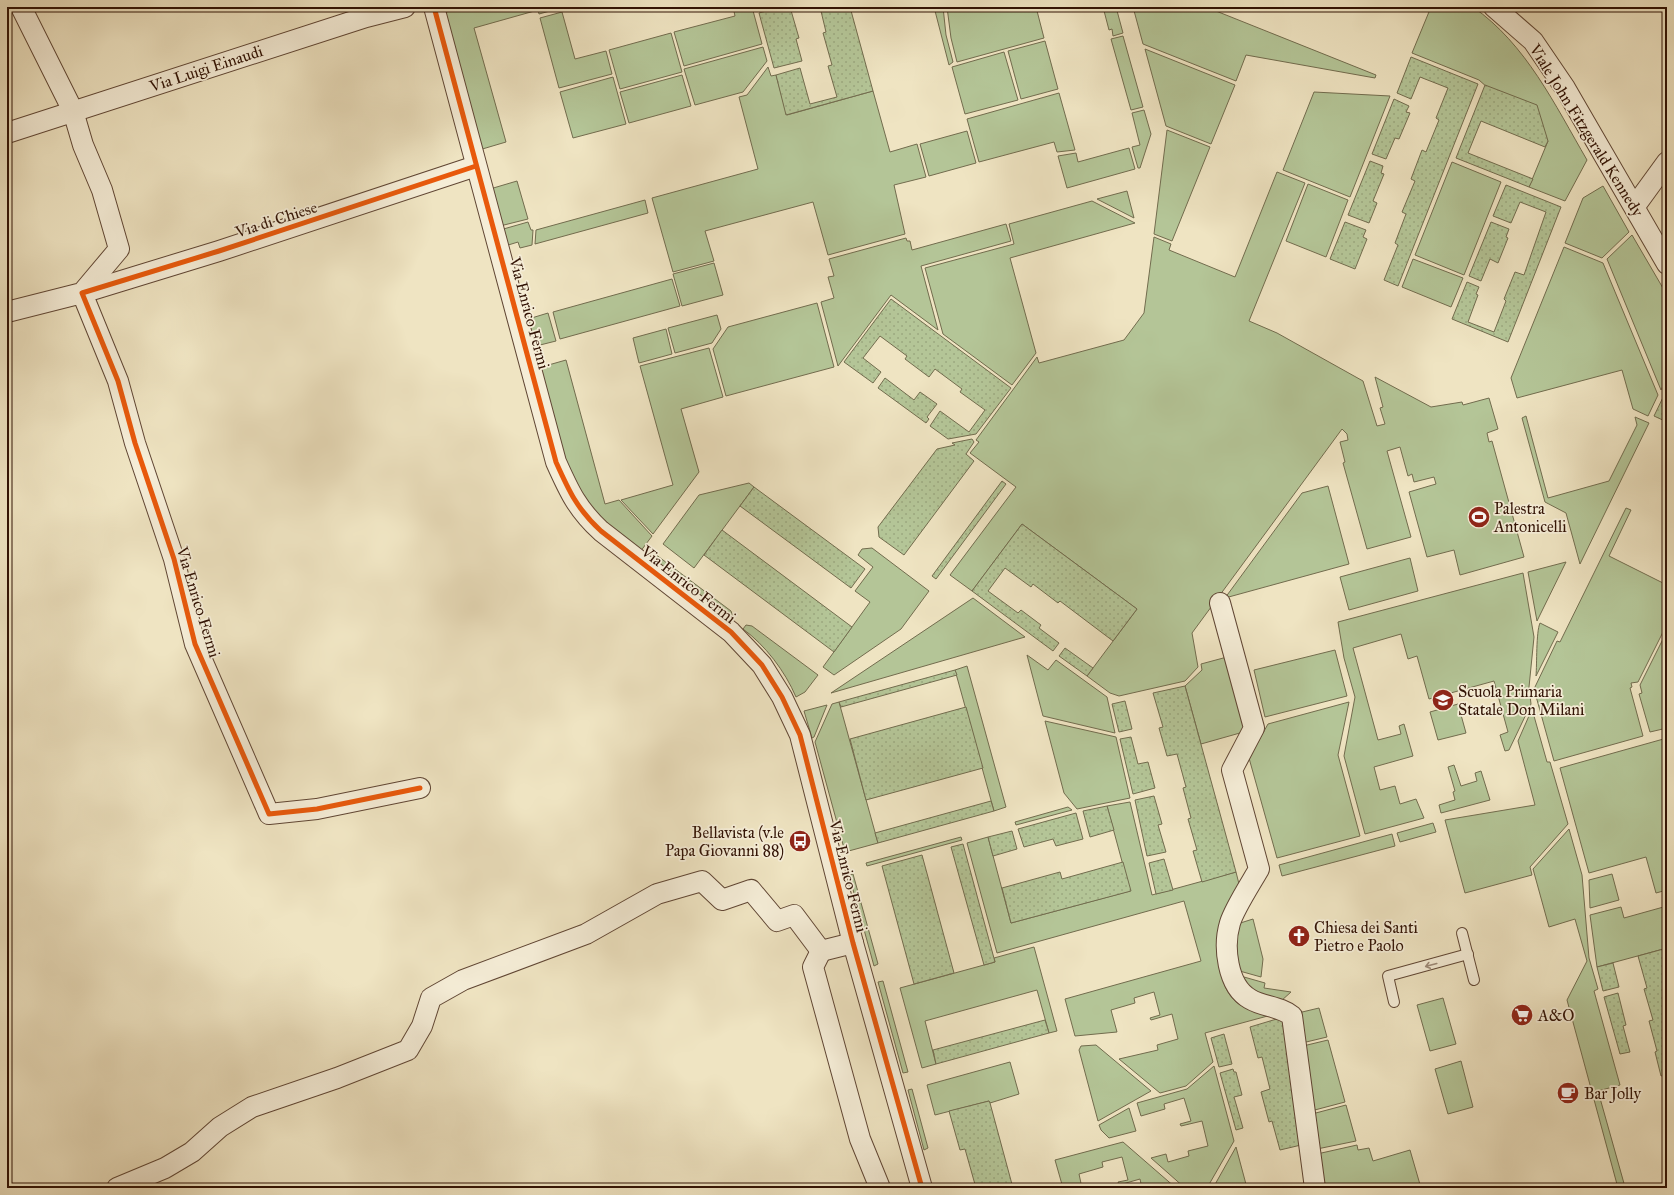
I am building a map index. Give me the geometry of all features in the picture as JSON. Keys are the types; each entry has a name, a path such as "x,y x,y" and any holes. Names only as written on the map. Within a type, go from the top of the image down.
{"street":[{"path":"21,7 73,111 83,145 102,190 119,249 82,292"},
{"name":"Via Luigi Einaudi","path":"7,132 366,17 405,7"},
{"name":"Via Enrico Fermi","path":"434,7 556,462 570,493 585,516 601,532 731,632 762,665 785,704 800,735 853,943 922,1188"},
{"name":"Viale John Fitzgerald Kennedy","path":"1494,7 1533,41 1565,88 1635,206 1667,264"},
{"path":"1635,206 1667,162"},
{"name":"Via di Chiese","path":"7,312 219,252 476,166"},
{"name":"Via Enrico Fermi","path":"82,292 118,381 135,443 174,560 195,644 269,814 317,809 420,788"},
{"path":"1220,603 1254,728 1232,770 1259,869 1230,923 1227,950 1230,971 1237,986 1249,999 1287,1012 1292,1016 1315,1188"},
{"path":"117,1188 172,1164 192,1152 220,1127 252,1107 337,1078 408,1050 422,1026 431,998 463,980 586,934 657,894 702,881 722,900 752,890 776,921 794,915 821,951"},
{"path":"853,943 821,951 813,967 860,1139 880,1188"}],"lane":[{"path":"1462,934 1474,980"},
{"path":"1394,1002 1388,976 1468,954"}],"green space":[{"path":"455,7 561,8 539,14 538,10 474,28 506,142 479,150 443,18 449,9"},
{"path":"733,7 752,7 762,44 684,66 674,32 735,16"},
{"path":"781,7 790,7 799,38 796,39 802,61 774,68 759,13"},
{"path":"820,7 850,7 873,91 786,115 776,75 800,68 810,104 837,97 828,66 832,65 823,33 826,32"},
{"path":"934,7 943,7 946,35 953,62 949,65"},
{"path":"947,7 1036,7 1044,38 957,62 951,38"},
{"path":"1103,7 1116,7 1123,33 1113,36 1112,29 1109,30"},
{"path":"1133,7 1206,7 1376,75 1375,78 1246,55 1236,81 1143,44"},
{"path":"1431,7 1473,7 1492,22 1509,39 1538,77 1587,160 1565,201 1529,187 1548,141 1479,80 1412,53"},
{"path":"562,12 575,59 606,51 612,74 559,88 540,18"},
{"path":"671,33 682,72 620,89 609,50"},
{"path":"1123,36 1143,107 1131,110 1111,39"},
{"path":"1045,41 1058,89 1021,99 1008,51"},
{"path":"763,47 767,61 743,92 695,105 684,69"},
{"path":"1145,49 1235,85 1211,144 1166,126"},
{"path":"1004,52 1018,100 965,114 952,67"},
{"path":"1411,57 1478,84 1398,286 1384,280 1398,245 1395,243 1406,214 1402,212 1415,181 1411,179 1422,150 1426,152 1439,120 1436,118 1448,88 1420,77 1411,99 1397,93"},
{"path":"768,67 771,76 776,75 787,115 873,91 890,152 917,144 926,177 894,185 905,234 828,255 813,202 705,231 714,261 673,272 652,198 758,169 739,97 747,95"},
{"path":"682,75 691,106 629,123 620,92"},
{"path":"613,77 626,124 573,138 560,92"},
{"path":"1485,85 1537,105 1548,141 1545,147 1481,121 1468,153 1533,179 1529,187 1456,158"},
{"path":"1314,92 1390,96 1350,197 1283,170"},
{"path":"1059,93 1075,150 1057,152 1054,142 979,162 967,119"},
{"path":"1394,99 1409,106 1406,112 1410,113 1399,139 1395,138 1386,159 1372,154"},
{"path":"1144,110 1151,134 1140,168 1138,168 1132,147 1140,145 1132,113"},
{"path":"1167,130 1210,147 1172,241 1154,234"},
{"path":"967,131 976,163 929,176 920,144"},
{"path":"1129,148 1135,169 1067,188 1058,156 1076,153 1078,162"},
{"path":"1370,161 1383,166 1381,173 1384,174 1373,201 1377,203 1369,223 1348,215"},
{"path":"1452,162 1501,182 1464,275 1415,255"},
{"path":"1277,172 1305,183 1249,321 1277,333 1363,381 1377,426 1385,424 1380,408 1383,407 1375,377 1431,407 1462,402 1463,405 1489,398 1498,429 1487,433 1489,442 1492,441 1524,557 1460,575 1454,550 1427,557 1409,492 1436,484 1434,477 1414,482 1412,474 1408,476 1400,447 1387,451 1411,537 1367,549 1343,463 1345,462 1340,442 1348,440 1347,434 1342,429 1192,633 1198,667 1185,681 1119,696 1110,693 1087,676 1137,609 1022,524 972,591 950,575 1016,487 970,453 979,442 976,440 1037,357 1039,363 1124,340 1144,313 1154,237 1171,244 1169,250 1235,277"},
{"path":"517,181 528,219 500,226 490,189"},
{"path":"1308,184 1348,200 1326,257 1286,241"},
{"path":"1506,185 1561,207 1508,342 1452,319 1467,282 1479,287 1476,294 1478,295 1468,322 1494,332 1506,301 1504,299 1515,272 1524,275 1546,212 1520,202 1511,223 1493,216"},
{"path":"1603,186 1629,232 1602,258 1565,243 1583,198"},
{"path":"1127,191 1134,218 1097,199"},
{"path":"645,200 648,213 535,244 536,230"},
{"path":"1092,201 1135,223 1010,258 1036,353 1012,385 943,334 925,268 1014,244 1009,224"},
{"path":"528,222 531,230 533,230 532,245 520,248 518,242 505,246 500,230"},
{"path":"1345,222 1366,230 1363,237 1367,239 1355,269 1330,259"},
{"path":"1491,222 1509,229 1506,237 1508,238 1498,263 1490,259 1481,281 1469,276"},
{"path":"1006,224 1011,241 921,266 938,330 891,295 838,366 821,302 834,298 828,277 834,276 829,259 906,238 907,241 910,241 912,250"},
{"path":"1632,235 1667,295 1667,378 1661,390 1607,259"},
{"path":"1564,247 1603,263 1658,395 1648,416 1633,409 1622,370 1517,398 1511,378"},
{"path":"1413,259 1463,278 1451,307 1402,287"},
{"path":"714,263 723,295 682,306 673,274"},
{"path":"672,279 680,306 560,339 553,312"},
{"path":"891,299 1011,388 976,434 948,439 930,426 940,411 969,432 985,410 960,392 962,389 935,369 929,377 905,359 907,356 880,336 863,358 881,372 873,383 844,362"},
{"path":"817,303 834,367 726,396 713,349 728,327"},
{"path":"548,313 556,341 532,347 525,320"},
{"path":"717,315 721,329 712,343 675,353 668,328"},
{"path":"666,329 672,354 639,363 633,338"},
{"path":"709,348 723,397 681,409 699,472 653,534 621,500 673,485 640,366"},
{"path":"566,360 605,504 619,500 652,536 640,552 615,534 582,496 561,453 538,368"},
{"path":"885,378 914,400 920,392 937,404 927,417 929,419 926,423 878,388"},
{"path":"1667,389 1667,422 1654,416"},
{"path":"1526,416 1548,498 1609,481 1637,425 1635,417 1649,423 1580,564 1566,513 1545,502 1522,418"},
{"path":"972,439 974,442 966,454 974,461 904,555 879,537 878,527 937,449 955,445 952,443"},
{"path":"1002,481 1006,484 936,579 932,576"},
{"path":"749,483 754,487 694,568 663,544 699,495"},
{"path":"1328,486 1349,564 1225,598 1302,493"},
{"path":"754,487 865,569 851,588 740,506"},
{"path":"1626,508 1631,510 1609,556 1667,585 1667,624 1638,682 1631,683 1632,687 1630,688 1643,736 1554,761 1534,689 1557,641 1560,642"},
{"path":"1022,524 1137,609 1113,641 1060,601 1058,603 1033,584 1031,587 1005,568 988,591 1018,613 1021,610 1041,625 1039,628 1059,643 1053,651 972,591"},
{"path":"722,530 852,627 834,652 704,555"},
{"path":"872,548 929,591 901,629 834,675 823,667 870,602 855,591 873,567 858,555 862,549"},
{"path":"655,554 731,611 733,617 731,620 651,560"},
{"path":"1410,558 1418,591 1349,610 1340,577"},
{"path":"1566,562 1537,621 1528,572"},
{"path":"1523,573 1534,637 1529,687 1531,704 1509,750 1505,751 1500,735 1508,732 1494,681 1429,699 1417,656 1408,659 1401,634 1353,648 1378,740 1401,734 1399,726 1404,724 1413,756 1374,767 1380,790 1395,786 1400,804 1416,799 1424,818 1365,834 1344,756 1355,697 1344,658 1338,622"},
{"path":"973,598 1025,637 831,693"},
{"path":"1540,623 1558,632 1536,676 1537,641"},
{"path":"746,625 752,626 818,675 805,692 796,697 774,659 751,635 743,629"},
{"path":"1667,631 1667,728 1650,732 1639,694 1642,693 1640,685"},
{"path":"1065,648 1093,668 1087,676 1059,656"},
{"path":"1335,650 1347,696 1265,717 1254,670"},
{"path":"1027,655 1048,670 1056,660 1107,697 1115,733 1043,716"},
{"path":"1227,657 1247,731 1201,744 1185,686 1202,670 1201,664"},
{"path":"967,666 1006,807 994,811 955,670"},
{"path":"955,670 957,675 841,707 839,702"},
{"path":"1185,686 1236,872 1202,882 1193,851 1197,850 1188,819 1191,818 1183,788 1186,787 1177,754 1167,756 1159,728 1163,727 1153,693"},
{"path":"1125,701 1132,729 1119,732 1112,704"},
{"path":"839,702 878,843 845,852 815,742 832,704"},
{"path":"1349,702 1338,755 1360,836 1277,858 1249,758 1268,724"},
{"path":"1458,704 1466,733 1438,740 1430,712"},
{"path":"827,705 814,737 812,738 804,711"},
{"path":"966,707 983,768 866,800 850,739"},
{"path":"1532,709 1547,762 1550,762 1568,824 1530,867 1532,875 1465,893 1445,820 1535,805 1518,741"},
{"path":"1045,721 1116,737 1130,798 1077,809 1064,793"},
{"path":"1131,737 1138,764 1148,762 1155,788 1133,794 1120,739"},
{"path":"1667,738 1667,890 1656,893 1646,857 1589,873 1560,768"},
{"path":"1454,765 1461,786 1477,781 1475,773 1481,771 1490,800 1441,813 1439,805 1455,800 1453,792 1455,791 1448,767"},
{"path":"1154,796 1162,824 1158,825 1166,852 1147,856 1135,800"},
{"path":"991,801 994,811 878,843 875,833"},
{"path":"1130,802 1152,895 1236,872 1240,888 1223,980 1226,989 1231,996 1242,1006 1257,1011 1275,1014 1205,1033 1213,1062 1186,1086 1160,1093 1119,1059 1158,1050 1157,1045 1178,1039 1172,1014 1151,1020 1150,1018 1160,1015 1154,992 1134,998 1135,1003 1111,1010 1117,1032 1075,1036 1065,999 1201,961 1184,901 997,953 967,843 988,837 1011,923 1130,891 1107,806"},
{"path":"1107,806 1114,830 1090,837 1083,811"},
{"path":"1068,807 1072,810 1016,825 1015,822"},
{"path":"1076,813 1083,839 1056,846 1053,839 1024,847 1018,829"},
{"path":"1433,823 1436,832 1400,842 1397,833"},
{"path":"1569,829 1582,875 1589,958 1598,989 1594,991 1620,1085 1598,1091 1625,1187 1618,1188 1567,1000 1587,961 1575,919 1549,927 1533,869"},
{"path":"1012,831 1017,849 993,856 988,837"},
{"path":"1392,834 1395,846 1282,876 1279,865"},
{"path":"961,837 962,840 867,866 866,863"},
{"path":"963,844 995,962 984,965 951,847"},
{"path":"922,855 954,973 914,984 882,866"},
{"path":"1164,859 1173,890 1156,894 1149,863"},
{"path":"1123,862 1131,891 1011,923 1002,888 1060,872 1062,879"},
{"path":"853,874 878,964 874,966 849,875"},
{"path":"1612,874 1619,900 1590,908 1589,880"},
{"path":"1667,906 1667,948 1597,967 1590,915 1621,907 1624,918"},
{"path":"1253,919 1263,959 1261,977 1236,970 1234,925"},
{"path":"1034,947 1057,1031 1049,1033 1037,990 925,1021 936,1064 922,1068 900,988 995,962 994,958"},
{"path":"1667,948 1667,1074 1661,1076 1655,1052 1657,1051 1649,1021 1653,1020 1644,989 1647,988 1638,956"},
{"path":"1613,963 1619,987 1603,991 1597,967"},
{"path":"1237,975 1265,983 1264,988 1291,992 1281,1001 1264,1000"},
{"path":"883,981 908,1072 903,1073 878,982"},
{"path":"1618,993 1626,1025 1623,1026 1630,1052 1620,1054 1604,997"},
{"path":"1443,998 1456,1044 1430,1051 1417,1005"},
{"path":"1319,1008 1327,1037 1302,1043 1298,1013"},
{"path":"1280,1018 1285,1021 1301,1145 1280,1150 1272,1121 1269,1122 1261,1092 1270,1089 1262,1057 1258,1058 1250,1027"},
{"path":"1045,1020 1049,1033 936,1064 933,1050"},
{"path":"1224,1034 1232,1064 1219,1067 1211,1038"},
{"path":"1328,1040 1345,1102 1311,1111 1303,1046"},
{"path":"1096,1045 1151,1091 1098,1121 1079,1050 1081,1046"},
{"path":"1461,1061 1473,1107 1448,1114 1435,1069"},
{"path":"1010,1062 1019,1094 990,1103 989,1101 935,1115 927,1085"},
{"path":"1214,1066 1234,1141 1207,1188 1185,1188 1151,1158 1166,1154 1168,1162 1189,1156 1188,1151 1208,1146 1202,1121 1181,1126 1180,1124 1191,1121 1184,1098 1164,1104 1165,1109 1141,1116 1137,1103 1187,1089"},
{"path":"1233,1069 1234,1072 1236,1072 1242,1095 1234,1097 1243,1128 1236,1130 1220,1073"},
{"path":"912,1089 928,1148 924,1150 908,1090"},
{"path":"989,1101 1013,1188 976,1188 965,1149 960,1150 949,1111"},
{"path":"1346,1105 1356,1141 1317,1149 1312,1114"},
{"path":"1129,1108 1136,1131 1109,1138 1101,1130 1099,1125"},
{"path":"1123,1142 1176,1188 1142,1188 1140,1179 1119,1185 1118,1182 1128,1180 1122,1157 1102,1162 1103,1167 1079,1174 1082,1188 1063,1188 1055,1160"},
{"path":"1357,1145 1358,1150 1369,1148 1373,1161 1410,1150 1421,1188 1322,1188 1317,1154"},
{"path":"1236,1147 1247,1188 1213,1188"}],"cycle path":[{"path":"434,7 556,462 574,499 593,523 601,531 731,632 762,665 782,697 800,735 853,943 922,1188"},
{"path":"420,788 317,809 269,814 195,644 174,559 135,443 118,381 82,293 219,251 476,166"}],"place":[{"name":"Palestra Antonicelli","path":"1479,517"},
{"name":"Scuola Primaria Statale Don Milani","path":"1443,700"},
{"name":"Bellavista (v.le Papa Giovanni 88)","path":"800,841"},
{"name":"Chiesa dei Santi Pietro e Paolo","path":"1299,936"},
{"name":"A&O","path":"1522,1015"},
{"name":"Bar Jolly","path":"1568,1093"}]}
